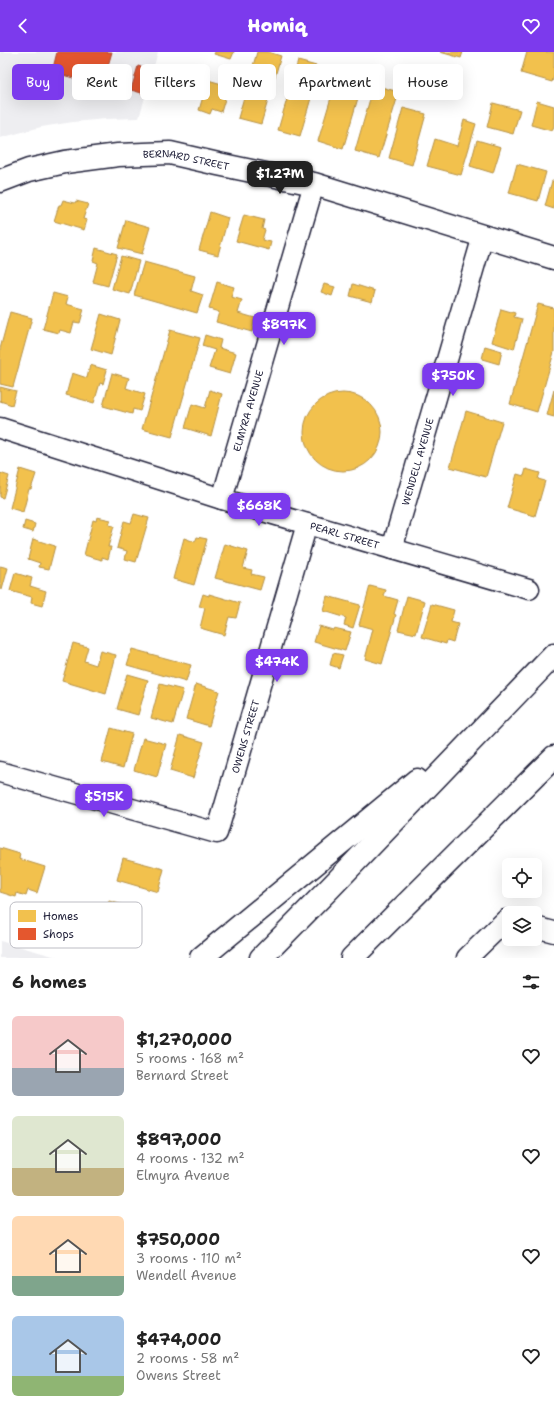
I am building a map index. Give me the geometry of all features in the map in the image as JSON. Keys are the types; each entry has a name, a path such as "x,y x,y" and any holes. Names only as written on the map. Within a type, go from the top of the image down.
{"main road":[{"name":"BERNARD STREET","path":"0,181 29,170 65,162 111,156 170,152 218,164 314,184 554,258"},
{"path":"261,958 554,654"},
{"path":"201,958 491,719"},
{"path":"352,958 554,757"},
{"path":"374,958 474,837"}],"street":[{"name":"ELMYRA AVENUE","path":"222,499 314,184"},
{"name":"WENDELL AVENUE","path":"392,549 483,236"},
{"name":"PEARL STREET","path":"0,428 222,499 529,589"},
{"name":"OWENS STREET","path":"0,772 217,833 307,524"},
{"path":"467,958 502,924"},
{"path":"542,929 554,932"}],"shaded area":[{"path":"0,52 158,52 155,64 140,64 140,100 144,100 139,118 73,122 41,127 0,138"},
{"path":"0,941 10,944 10,948 25,948 60,958 0,958"}],"building: Homes":[{"path":"215,52 234,52 231,59 214,54"},
{"path":"257,52 268,52 281,56 276,73 276,64 254,64"},
{"path":"440,52 463,52 461,58"},
{"path":"527,52 554,52 554,76 552,82 521,73"},
{"path":"298,61 309,64 297,64"},
{"path":"210,81 218,83 218,100 225,100 221,112 212,109 210,114 199,110 202,100 210,100"},
{"path":"385,88 393,90 393,100 397,100 379,158 355,151 370,100 385,100"},
{"path":"243,100 268,100 261,124 238,118"},
{"path":"287,100 310,100 300,136 278,130"},
{"path":"330,100 357,100 343,149 318,141"},
{"path":"537,101 554,106 554,126 552,131 531,125"},
{"path":"493,103 520,110 513,134 487,127"},
{"path":"403,108 426,114 412,165 389,158"},
{"path":"464,120 476,124 461,175 427,166 435,139 457,146"},
{"path":"477,140 501,147 493,173 470,166"},
{"path":"517,164 546,172 538,201 509,193"},
{"path":"552,181 554,181 554,209 545,206"},
{"path":"63,200 88,204 83,219 87,220 84,230 54,221 59,205 61,205"},
{"path":"210,212 228,218 218,255 199,250"},
{"path":"244,215 264,220 262,229 265,230 262,240 271,242 269,250 236,241"},
{"path":"126,220 150,227 142,254 118,248"},
{"path":"96,248 117,254 108,286 93,282 98,263 93,261"},
{"path":"121,256 139,261 130,294 112,289"},
{"path":"144,262 195,276 191,291 203,295 197,313 134,295"},
{"path":"217,282 234,287 231,297 242,300 238,313 255,318 252,332 216,322 219,312 209,309"},
{"path":"324,284 335,287 332,296 321,292"},
{"path":"353,284 375,291 372,302 350,296"},
{"path":"53,293 68,297 66,304 84,309 80,323 74,322 71,333 60,330 59,333 43,329"},
{"path":"538,304 554,308 554,352 537,412 510,404"},
{"path":"501,309 515,313 514,317 522,319 514,349 492,342"},
{"path":"10,312 32,318 13,387 0,384 0,349"},
{"path":"101,314 120,320 111,355 91,349"},
{"path":"170,330 200,338 172,437 142,429"},
{"path":"205,335 221,340 219,348 236,353 230,374 209,368 215,350 202,346"},
{"path":"485,346 502,351 499,364 482,359"},
{"path":"90,365 107,370 103,384 100,383 94,403 66,395 72,373 87,378"},
{"path":"112,373 129,378 126,388 145,394 140,411 133,409 132,414 103,406"},
{"path":"0,387 16,391 12,405 0,401"},
{"path":"210,390 222,394 211,436 185,428 192,404 205,408"},
{"path":"554,390 554,417 547,415"},
{"path":"343,393 358,396 365,400 375,410 379,417 382,432 379,447 375,454 365,464 358,468 343,471 328,468 321,464 311,454 307,447 304,432 307,417 311,410 321,400 328,396"},
{"path":"466,411 502,422 486,477 450,467"},
{"path":"20,469 36,474 31,489 29,489 23,512 10,508"},
{"path":"526,469 540,473 538,479 545,481 535,516 507,508 517,474 524,476"},
{"path":"0,473 9,476 3,498 0,497"},
{"path":"134,514 149,518 136,562 125,559 127,551 117,548 124,521 131,523"},
{"path":"97,517 111,520 109,525 114,526 108,547 111,547 108,559 102,557 102,560 84,555 93,520 96,521"},
{"path":"25,521 35,524 33,532 23,529"},
{"path":"197,537 207,539 194,585 173,579 184,538 195,542"},
{"path":"33,539 55,546 49,569 39,567 40,563 28,559"},
{"path":"225,544 248,551 243,568 252,570 251,574 264,577 260,590 215,578"},
{"path":"0,566 8,568 2,590 0,589"},
{"path":"15,573 32,578 30,586 46,591 42,606 31,603 32,597 10,591"},
{"path":"370,586 386,590 384,596 398,600 394,614 396,615 382,664 365,659 373,629 359,625"},
{"path":"203,594 209,596 209,594 240,603 236,618 229,617 224,635 200,628 205,608 199,607"},
{"path":"327,596 360,605 353,628 344,625 346,618 323,611"},
{"path":"407,596 425,601 416,634 398,630"},
{"path":"432,604 454,610 451,622 458,624 453,642 447,640 446,644 422,637"},
{"path":"319,626 333,630 334,628 351,632 345,651 314,642"},
{"path":"73,643 88,647 84,661 96,665 100,651 116,655 106,694 62,681"},
{"path":"132,649 191,665 186,682 127,665"},
{"path":"333,653 343,655 339,668 330,665"},
{"path":"127,674 148,680 138,715 117,709"},
{"path":"160,684 183,690 173,724 151,718"},
{"path":"196,684 219,691 209,726 186,719"},
{"path":"111,728 132,734 123,768 102,762"},
{"path":"180,735 204,742 193,778 170,771"},
{"path":"143,738 166,744 157,777 134,770"},
{"path":"0,848 20,854 19,859 45,867 37,893 28,890 26,896 17,893 16,897 0,892"},
{"path":"123,858 164,869 158,892 117,880"}],"building: Shops":[{"path":"57,52 112,52 108,64 72,64 72,78 64,75 64,64 54,64"},
{"path":"138,66 140,67 140,93 132,90"}]}
